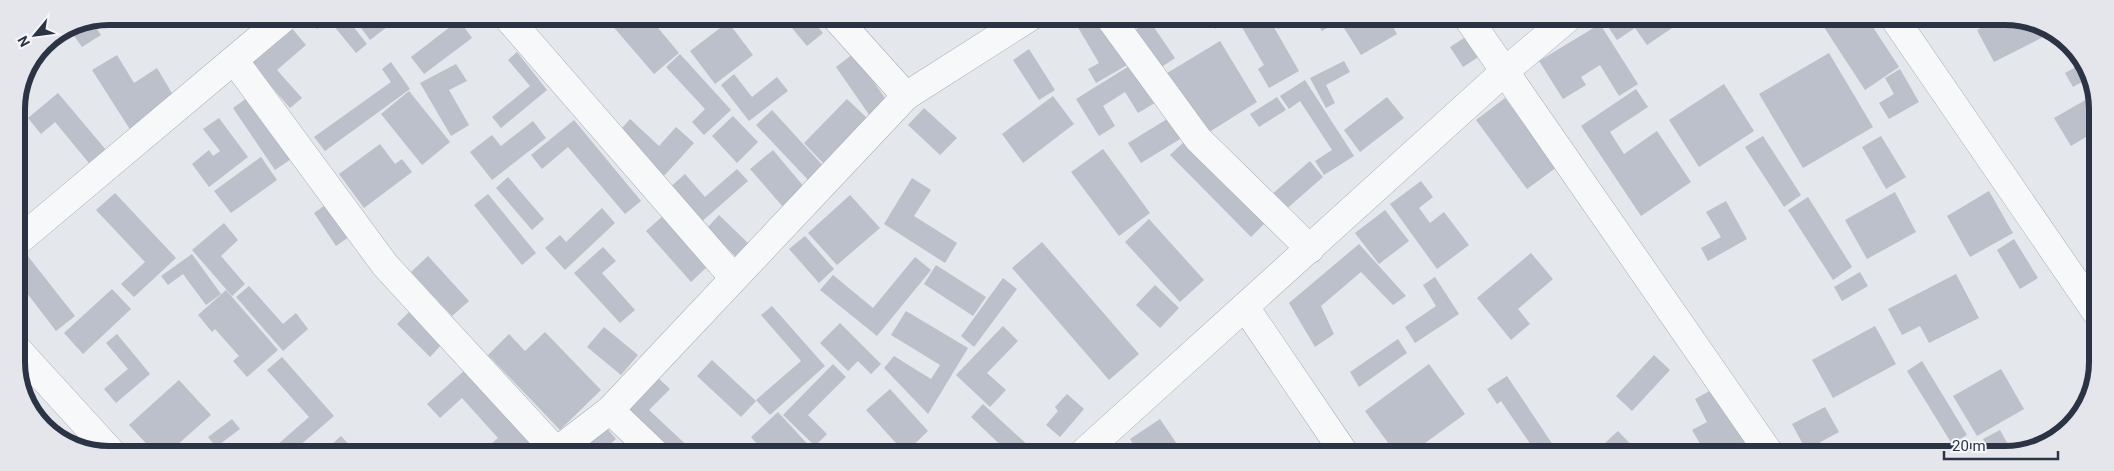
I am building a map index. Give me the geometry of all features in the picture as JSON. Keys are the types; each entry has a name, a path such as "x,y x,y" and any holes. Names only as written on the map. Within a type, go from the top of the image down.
{"street":[{"path":"25,235 275,25"},
{"path":"514,25 733,277"},
{"path":"842,25 906,96"},
{"path":"563,446 610,410 733,277 906,96 1017,25"},
{"path":"1115,25 1198,139 1310,249"},
{"path":"1472,25 1764,446"},
{"path":"1091,446 1504,72 1560,25"},
{"path":"1899,25 2089,302"},
{"path":"234,60 385,265 550,446"},
{"path":"1245,307 1340,446"},
{"path":"25,358 105,446"},
{"path":"610,410 647,446"}],"building":[{"path":"314,25 322,25 317,29"},
{"path":"333,25 352,25 367,44 356,53"},
{"path":"359,25 390,25 370,40"},
{"path":"453,25 463,25 472,38 424,74 411,57"},
{"path":"612,25 656,25 679,53 654,74"},
{"path":"724,25 730,25 753,55 715,84 690,51"},
{"path":"790,25 816,25 823,33 807,46"},
{"path":"1077,25 1107,25 1129,64 1096,83 1088,69 1099,63"},
{"path":"1142,25 1152,25 1175,58 1157,70 1131,33"},
{"path":"1241,25 1273,25 1299,71 1269,88 1258,69 1264,65"},
{"path":"1276,25 1285,25 1278,29"},
{"path":"1319,25 1331,25 1322,31"},
{"path":"1342,25 1392,25 1397,34 1361,55"},
{"path":"1601,25 1638,84 1619,96 1600,65 1581,77 1586,85 1563,99 1539,61"},
{"path":"1607,25 1677,25 1647,45 1635,28 1617,40"},
{"path":"1823,25 1872,25 1899,67 1865,90"},
{"path":"1987,25 2005,25 2037,31 2046,36 1994,62 1977,30"},
{"path":"290,26 306,45 277,70 302,98 290,108 249,61"},
{"path":"95,27 101,35 82,47 72,33"},
{"path":"1467,36 1480,56 1463,67 1450,47"},
{"path":"1220,41 1257,102 1203,136 1164,75"},
{"path":"1029,49 1055,90 1039,100 1013,60"},
{"path":"517,52 547,90 501,128 492,117 530,86 508,60"},
{"path":"854,53 889,104 870,116 836,67"},
{"path":"1829,53 1873,127 1803,168 1759,94"},
{"path":"680,54 731,110 704,135 692,122 705,109 666,67"},
{"path":"117,55 134,83 157,68 173,95 131,131 92,70"},
{"path":"1344,61 1350,72 1326,85 1335,103 1326,108 1310,78"},
{"path":"391,62 410,89 325,151 314,137 391,82 382,69"},
{"path":"1134,63 1158,101 1138,113 1125,92 1103,106 1115,126 1099,136 1076,99"},
{"path":"456,64 467,81 449,90 469,125 451,136 420,83"},
{"path":"2077,66 2084,81 2073,87 2065,73"},
{"path":"1900,69 1919,102 1889,119 1879,103 1894,94 1885,78"},
{"path":"734,74 752,97 777,77 788,91 749,121 721,85"},
{"path":"1305,80 1354,156 1324,175 1315,161 1332,150 1300,101 1289,109 1280,96"},
{"path":"1724,84 1754,131 1699,167 1669,120"},
{"path":"1636,89 1648,107 1610,132 1624,154 1657,131 1691,182 1641,216 1581,126"},
{"path":"409,91 450,142 422,165 381,114"},
{"path":"58,93 106,150 89,163 55,122 41,134 28,118"},
{"path":"254,93 297,155 275,170 233,108"},
{"path":"1053,96 1074,124 1023,163 1002,134"},
{"path":"1277,97 1286,110 1259,127 1250,114"},
{"path":"1387,97 1404,118 1360,152 1344,130"},
{"path":"1505,98 1557,167 1527,189 1476,120"},
{"path":"847,99 868,119 824,164 804,143"},
{"path":"2088,99 2089,135 2071,146 2054,118"},
{"path":"924,108 957,138 940,155 908,125"},
{"path":"772,110 826,169 811,183 756,125"},
{"path":"733,116 758,142 737,163 712,136"},
{"path":"1172,116 1185,136 1141,163 1128,143"},
{"path":"219,118 248,157 209,187 192,164 209,150 213,156 220,151 203,129"},
{"path":"630,119 659,146 676,127 694,143 662,178 616,135"},
{"path":"574,120 641,201 625,214 568,147 542,169 531,155"},
{"path":"533,121 546,138 492,180 470,152 492,135 501,146"},
{"path":"1763,136 1801,195 1784,207 1745,147"},
{"path":"1881,136 1906,177 1886,189 1862,147"},
{"path":"1186,140 1266,222 1251,237 1170,155"},
{"path":"380,144 395,164 402,159 412,172 364,208 339,174"},
{"path":"1103,149 1150,213 1119,236 1071,172"},
{"path":"773,150 805,188 783,207 750,169"},
{"path":"261,157 277,180 231,213 214,191"},
{"path":"1310,161 1323,177 1283,212 1270,196"},
{"path":"737,169 748,181 699,224 668,189 685,174 705,197"},
{"path":"508,177 544,219 532,230 496,188"},
{"path":"912,178 931,190 914,216 957,243 945,263 884,224"},
{"path":"1421,181 1433,197 1419,208 1430,223 1444,212 1469,245 1437,269 1390,204"},
{"path":"1989,191 2013,233 1970,257 1947,216"},
{"path":"1895,192 1916,232 1867,259 1845,220"},
{"path":"115,193 176,258 134,297 121,284 145,262 96,210"},
{"path":"488,194 536,253 522,265 474,205"},
{"path":"850,195 880,228 837,265 808,233"},
{"path":"1808,197 1852,267 1833,280 1788,210"},
{"path":"331,201 353,234 336,246 314,213"},
{"path":"1726,201 1747,239 1708,261 1701,248 1721,237 1706,212"},
{"path":"602,208 615,223 565,270 545,248 560,235 566,242"},
{"path":"1385,210 1409,241 1379,264 1355,233"},
{"path":"664,215 708,266 691,282 646,231"},
{"path":"719,215 752,247 739,260 707,228"},
{"path":"1149,219 1204,280 1180,302 1125,242"},
{"path":"224,223 238,240 221,256 245,284 232,296 192,250"},
{"path":"805,236 834,269 819,283 789,249"},
{"path":"2014,239 2038,278 2020,289 1997,250"},
{"path":"1042,242 1139,354 1109,380 1012,268"},
{"path":"1359,244 1406,296 1393,305 1361,272 1321,306 1334,334 1315,347 1289,303"},
{"path":"603,247 616,261 602,273 635,310 620,323 574,273"},
{"path":"1531,253 1553,279 1518,309 1530,324 1511,340 1477,298"},
{"path":"192,254 221,294 206,305 183,274 168,285 161,276"},
{"path":"27,255 75,316 56,331 25,290 25,256"},
{"path":"428,256 469,301 452,316 411,272"},
{"path":"915,257 931,270 877,336 820,290 833,275 873,308"},
{"path":"936,265 986,297 973,316 924,284"},
{"path":"1860,272 1868,286 1842,301 1834,287"},
{"path":"1956,274 1979,318 1929,343 1920,326 1902,335 1888,309"},
{"path":"1435,277 1459,314 1415,343 1405,327 1436,306 1423,285"},
{"path":"1003,278 1017,289 974,347 961,336"},
{"path":"1155,285 1179,308 1160,328 1136,305"},
{"path":"249,286 283,324 296,313 308,329 283,351 236,297"},
{"path":"112,289 131,309 83,354 64,333"},
{"path":"226,290 278,350 247,377 233,361 239,356 215,329 212,332 198,315"},
{"path":"772,306 825,366 770,415 756,400 801,361 761,315"},
{"path":"411,310 444,342 430,357 397,324"},
{"path":"906,311 968,348 928,414 884,368 894,356 931,379 940,365 891,335"},
{"path":"840,323 881,364 871,374 858,361 848,371 820,343"},
{"path":"1003,326 1018,341 987,373 1006,390 990,407 956,375"},
{"path":"1875,326 1896,364 1833,398 1812,360"},
{"path":"604,327 638,355 621,375 587,347"},
{"path":"545,332 601,390 560,430 488,355 509,334 525,351"},
{"path":"117,334 150,374 116,403 104,389 128,369 106,343"},
{"path":"1398,339 1407,353 1359,387 1350,372"},
{"path":"1654,355 1670,370 1632,411 1616,396"},
{"path":"282,357 334,416 299,446 276,446 309,417 267,370"},
{"path":"712,360 756,401 741,417 697,376"},
{"path":"1922,361 1967,435 1952,444 1907,371"},
{"path":"833,364 846,377 808,415 827,434 815,446 783,415"},
{"path":"1429,364 1465,414 1421,446 1390,446 1365,411"},
{"path":"467,368 538,446 489,446 498,438 462,398 440,418 427,404"},
{"path":"2001,369 2024,409 1977,436 1953,396"},
{"path":"1507,376 1554,446 1532,446 1501,401 1497,404 1487,389"},
{"path":"657,377 670,389 649,410 687,446 659,446 623,413"},
{"path":"179,380 211,415 176,446 148,446 129,425"},
{"path":"1715,388 1746,446 1701,446 1692,430 1707,422 1695,399"},
{"path":"890,389 928,431 912,446 899,446 866,410"},
{"path":"1067,394 1084,409 1060,437 1046,425 1058,411 1055,407"},
{"path":"983,404 1029,446 1002,446 971,417"},
{"path":"1825,407 1839,432 1813,446 1804,446 1792,424"},
{"path":"778,412 809,446 759,446 751,437"},
{"path":"232,419 240,429 217,446 208,437"},
{"path":"1160,419 1178,446 1134,446 1130,439"},
{"path":"604,425 616,439 608,446 580,446"},
{"path":"2000,430 2009,446 1987,446 1983,439"},
{"path":"1618,431 1632,446 1602,446"},
{"path":"341,436 350,446 330,446"}]}
